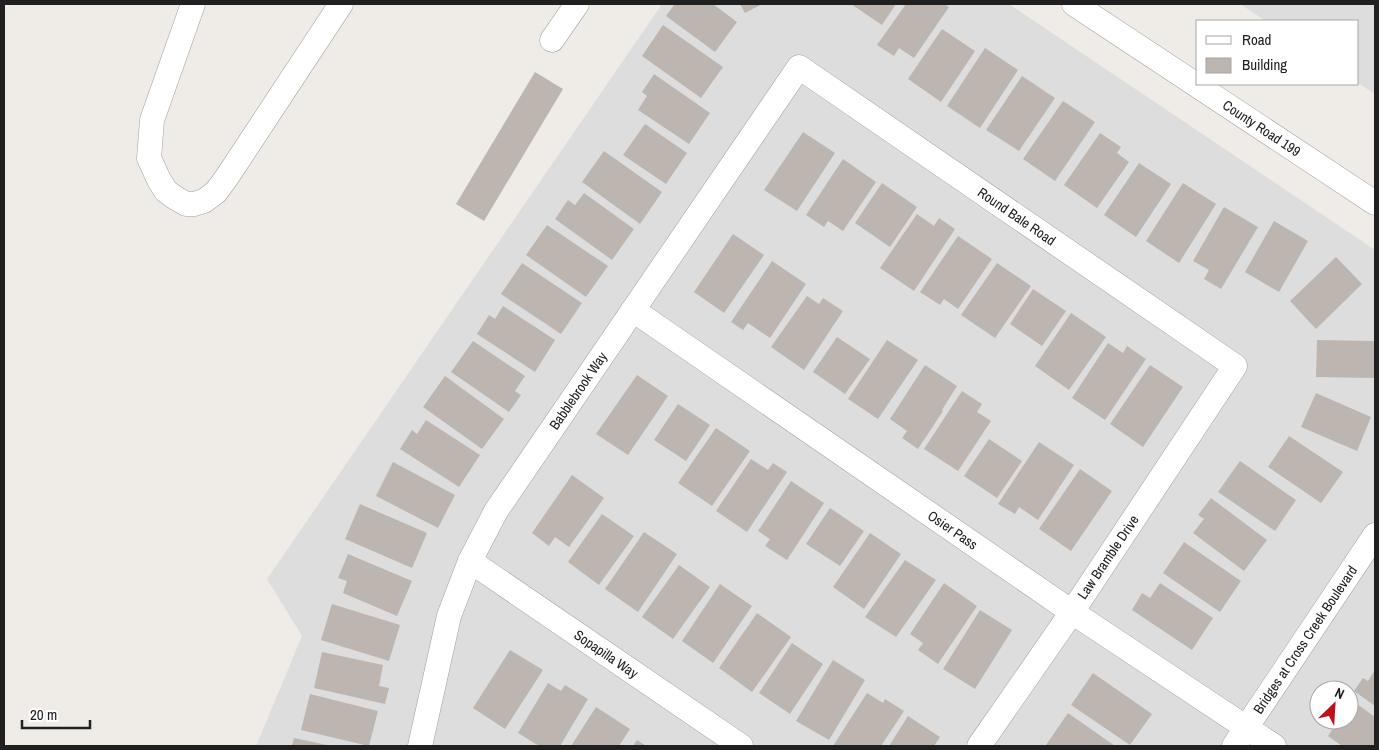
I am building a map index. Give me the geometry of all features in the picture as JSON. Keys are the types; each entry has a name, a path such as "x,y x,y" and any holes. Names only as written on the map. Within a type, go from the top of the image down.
{"street":[{"path":"193,4 152,120 149,158 166,191 186,204 204,201 216,192 341,4"},
{"path":"552,40 577,4"},
{"name":"County Road 199","path":"1074,4 1196,85"},
{"name":"Babblebrook Way","path":"420,746 449,616 470,561 496,511 799,66"},
{"name":"Round Bale Road","path":"799,66 1235,366"},
{"name":"County Road 199","path":"1197,85 1375,203"},
{"name":"Osier Pass","path":"633,310 1072,612 1240,737 1274,746"},
{"name":"Law Bramble Drive","path":"978,746 1072,612 1235,366"},
{"name":"Bridges at Cross Creek Boulevard","path":"1240,737 1375,535"},
{"name":"Sopapilla Way","path":"470,561 741,746"}],"shaded area":[{"path":"662,4 1009,4 1375,250 1375,746 256,746 302,636 267,579"},
{"path":"1240,4 1375,4 1375,94 1359,84 1359,20 1264,20"}],"building":[{"path":"672,4 713,4 737,22 715,52 666,16 674,5"},
{"path":"740,4 762,4 745,13"},
{"path":"851,4 896,4 882,25"},
{"path":"906,4 944,4 949,7 914,58 899,48 894,56 877,45"},
{"path":"663,25 723,67 701,98 642,56"},
{"path":"942,29 975,51 941,102 908,79"},
{"path":"985,48 1018,70 980,128 947,106"},
{"path":"535,72 563,89 484,221 456,204"},
{"path":"654,74 710,113 689,144 638,110 647,96 642,92"},
{"path":"1022,76 1055,98 1019,151 986,130"},
{"path":"1063,101 1095,122 1055,181 1023,159"},
{"path":"645,124 687,153 666,184 623,155"},
{"path":"803,132 835,153 797,211 764,190"},
{"path":"1100,133 1121,147 1117,153 1129,162 1097,208 1064,185"},
{"path":"604,151 662,192 640,224 582,182"},
{"path":"843,159 876,182 843,231 828,221 824,227 806,215"},
{"path":"1139,163 1171,184 1136,237 1104,215"},
{"path":"882,183 917,207 890,247 855,223"},
{"path":"1183,183 1216,204 1179,263 1146,241"},
{"path":"584,193 634,229 612,260 555,219 568,200 575,205"},
{"path":"1224,207 1258,227 1221,289 1204,279 1209,270 1193,261"},
{"path":"917,214 934,226 939,218 955,229 914,291 880,268"},
{"path":"1274,221 1308,241 1279,292 1245,272"},
{"path":"547,225 608,266 586,297 526,255"},
{"path":"733,234 764,255 724,313 694,292"},
{"path":"958,236 992,259 958,309 944,299 940,305 920,292"},
{"path":"1336,257 1362,284 1316,329 1290,301"},
{"path":"772,261 806,284 770,338 748,323 743,330 731,322"},
{"path":"522,263 582,303 561,334 501,294"},
{"path":"997,263 1031,286 995,338 961,315"},
{"path":"1033,289 1066,311 1042,346 1010,324"},
{"path":"807,296 819,304 823,298 843,311 804,370 771,347"},
{"path":"503,306 555,340 535,372 477,334 489,315 495,319"},
{"path":"1071,313 1106,337 1069,390 1035,366"},
{"path":"837,337 870,359 845,394 813,372"},
{"path":"887,340 918,360 878,419 848,399"},
{"path":"1317,340 1375,341 1375,378 1316,377"},
{"path":"473,341 525,376 515,391 521,395 509,412 451,372"},
{"path":"1108,343 1123,353 1127,346 1146,359 1105,420 1072,398"},
{"path":"925,365 957,386 918,449 902,438 907,431 890,419"},
{"path":"1150,365 1183,387 1143,447 1110,424"},
{"path":"637,375 668,396 628,455 596,434"},
{"path":"445,376 504,419 482,449 423,407"},
{"path":"962,391 982,404 977,412 991,421 958,471 924,449"},
{"path":"1316,393 1371,417 1357,451 1301,427"},
{"path":"678,404 710,425 686,461 654,440"},
{"path":"426,420 480,455 459,487 400,449 412,430 417,434"},
{"path":"716,428 750,451 712,506 678,483"},
{"path":"1289,436 1343,472 1321,503 1268,467"},
{"path":"989,439 1022,461 997,498 964,476"},
{"path":"1039,442 1074,465 1038,520 1019,507 1015,514 998,504"},
{"path":"751,459 768,470 773,463 787,472 747,532 716,511"},
{"path":"1240,461 1296,500 1275,531 1218,492"},
{"path":"393,462 455,495 438,528 376,496"},
{"path":"1080,469 1112,491 1071,551 1039,529"},
{"path":"572,475 604,498 569,547 555,537 549,546 532,533"},
{"path":"791,481 824,503 787,560 765,546 770,539 758,531"},
{"path":"1211,498 1267,540 1244,571 1193,533 1204,519 1198,515"},
{"path":"360,504 427,533 412,568 345,539"},
{"path":"830,508 864,531 840,566 806,544"},
{"path":"602,514 634,536 599,585 568,562"},
{"path":"644,532 677,554 638,612 605,589"},
{"path":"870,533 901,554 864,609 833,587"},
{"path":"1184,542 1241,581 1220,612 1163,573"},
{"path":"348,554 412,581 397,616 343,593 347,581 338,578"},
{"path":"905,560 936,580 896,637 865,617"},
{"path":"679,565 710,587 673,639 642,617"},
{"path":"944,583 977,606 938,664 918,650 923,643 910,634"},
{"path":"1160,583 1213,618 1192,650 1132,610 1142,593 1150,598"},
{"path":"720,584 752,606 713,663 682,641"},
{"path":"332,604 400,625 389,661 321,640"},
{"path":"980,610 1012,630 975,689 943,669"},
{"path":"757,613 791,637 752,692 719,668"},
{"path":"792,643 823,664 790,714 759,693"},
{"path":"510,650 543,670 505,729 473,708"},
{"path":"322,652 383,665 379,686 389,688 385,704 314,688"},
{"path":"833,660 865,680 829,740 796,721"},
{"path":"1375,670 1375,706 1359,695 1359,684 1363,678 1368,681"},
{"path":"1093,673 1152,714 1130,745 1071,705"},
{"path":"548,683 561,691 565,685 588,699 560,746 539,746 518,733"},
{"path":"867,693 883,703 885,699 904,711 881,746 833,746"},
{"path":"310,694 378,711 369,746 301,730"},
{"path":"1359,705 1375,717 1375,746 1342,746 1328,736 1332,730 1359,730"},
{"path":"596,707 630,729 619,746 571,746"},
{"path":"1068,713 1115,746 1046,745"},
{"path":"908,716 940,737 934,746 889,746"},
{"path":"294,738 327,745 327,746 292,746"},
{"path":"637,740 646,746 633,746"}]}
